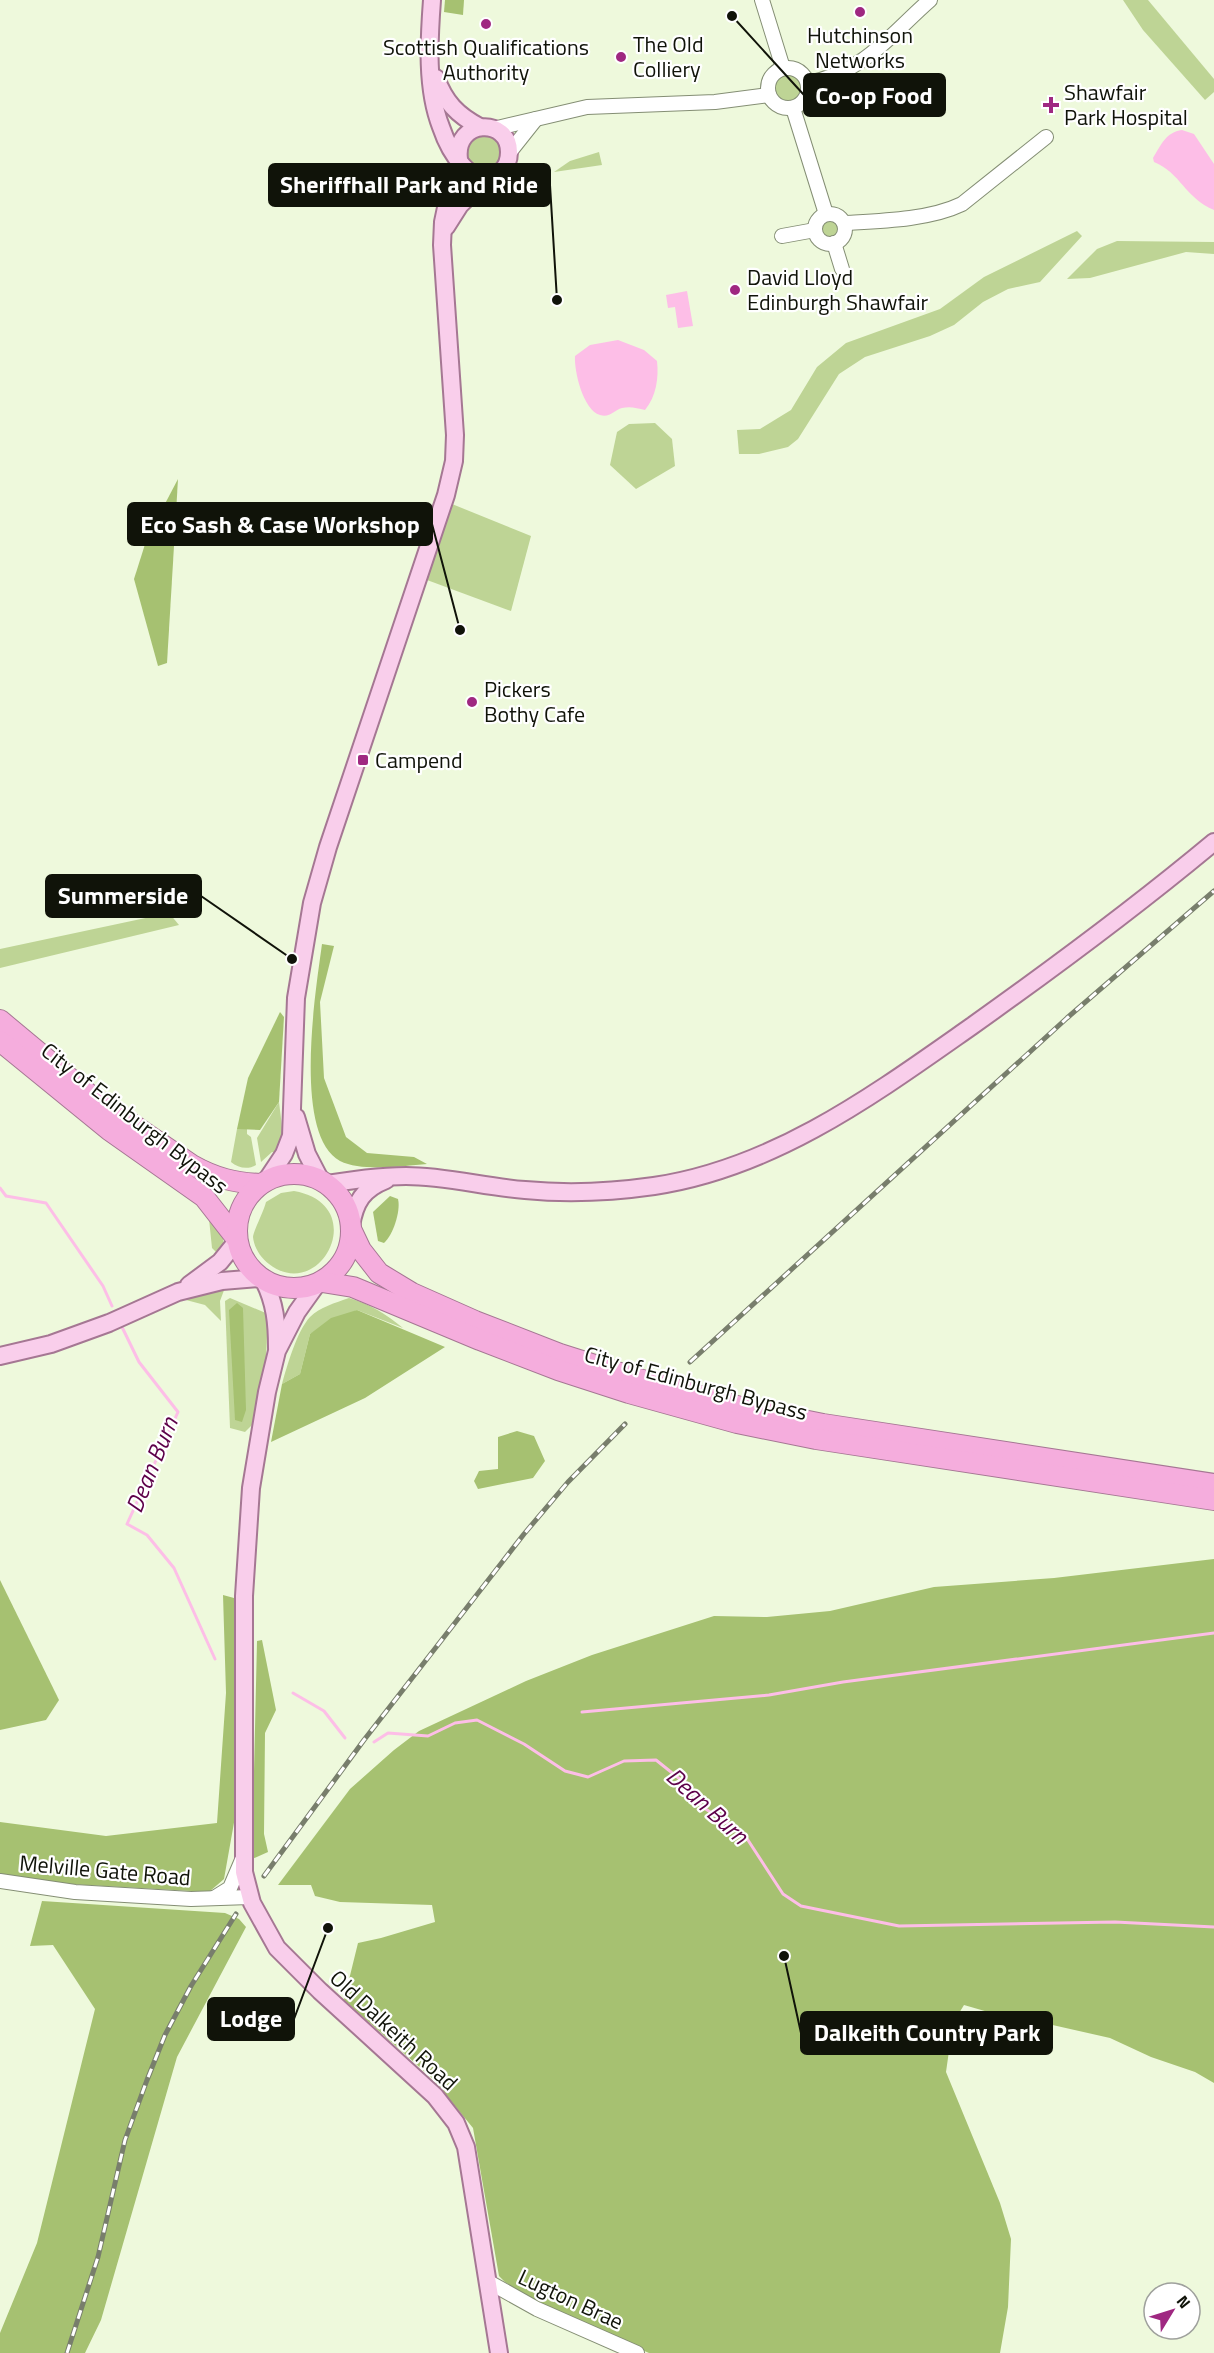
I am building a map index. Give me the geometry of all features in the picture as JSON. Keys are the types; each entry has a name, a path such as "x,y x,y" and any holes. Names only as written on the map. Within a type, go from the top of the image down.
{"highway":[{"name":"City of Edinburgh Bypass","path":"0,1020 82,1089 192,1165 208,1174 229,1181 264,1182"},
{"name":"City of Edinburgh Bypass","path":"0,1041 109,1130 204,1197 237,1239"},
{"path":"289,1174 301,1174 324,1182 342,1200 351,1227 347,1254 332,1274 320,1283 304,1288 288,1289 262,1279 246,1264 237,1239 236,1227 247,1198 264,1182 289,1174"},
{"name":"City of Edinburgh Bypass","path":"351,1227 361,1251 378,1273 412,1293 475,1321 561,1354 650,1382 748,1408 823,1424 1214,1484"},
{"name":"City of Edinburgh Bypass","path":"320,1283 353,1287 480,1341 558,1370 736,1423 816,1440 1214,1500"}],"main road":[{"path":"432,0 430,34 435,109 453,164 453,189"},
{"path":"431,60 447,101 465,119 505,138 509,153 505,166 500,172 487,178 460,206 442,233"},
{"path":"264,1182 284,1154 291,1136 292,1052 296,998 312,903 344,795 446,495 454,461 455,435 442,233 447,203 460,162 460,142 472,130 486,128"},
{"path":"446,139 468,172 477,177 487,178"},
{"path":"292,1107 307,1155 324,1182 363,1178 428,1178 532,1191 614,1190 692,1179 766,1154 833,1119 1071,956 1214,842"},
{"path":"351,1227 353,1211 363,1192 395,1177"},
{"path":"178,1292 220,1263 237,1239"},
{"path":"0,1356 51,1344 109,1323 178,1292 222,1281 262,1279 273,1299 277,1352"},
{"path":"277,1352 297,1312 320,1283"},
{"name":"Old Dalkeith Road","path":"277,1352 251,1488 245,1573 243,1859 250,1897 266,1931 283,1954 320,1991 425,2086 456,2123 466,2147 499,2353"}],"street":[{"path":"762,0 783,68"},
{"path":"808,83 847,70 865,60 930,0"},
{"path":"783,68 799,70 808,83 809,90 804,102 793,108 778,106 769,94 769,81 777,71 783,68"},
{"path":"486,128 587,107 715,102 769,94"},
{"path":"793,108 826,214"},
{"path":"509,153 536,119"},
{"path":"844,223 879,221 948,211 962,204 1046,137"},
{"path":"826,214 837,215 844,223 844,235 834,243 819,239 815,230 818,220 826,214"},
{"path":"782,236 815,230"},
{"path":"834,243 842,269"},
{"name":"Melville Gate Road","path":"206,1900 217,1897 230,1888 243,1859"},
{"name":"Melville Gate Road","path":"0,1881 75,1892 206,1900 250,1897"},
{"name":"Lugton Brae","path":"487,2282 537,2309 637,2353"}],"green space":[{"path":"445,0 464,0 463,15 444,12"},
{"path":"1123,0 1148,0 1214,79 1214,92 1205,100 1143,30"},
{"path":"789,72 800,76 804,87 800,98 789,102 778,98 774,87 778,76"},
{"path":"484,136 496,141 501,153 496,165 484,170 472,165 467,153 472,141"},
{"path":"599,152 602,165 554,172 570,161"},
{"path":"826,219 834,219 840,225 840,233 834,239 826,239 820,233 820,225"},
{"path":"1077,231 1082,236 1040,282 1008,289 983,302 954,325 930,336 865,357 839,374 798,439 788,447 759,454 739,454 737,430 760,429 791,410 817,367 846,343 940,309 984,277"},
{"path":"1117,241 1214,242 1214,254 1186,252 1090,278 1067,279 1097,249"},
{"path":"655,423 672,439 675,466 636,489 610,465 617,432 629,424"},
{"path":"178,479 167,663 158,666 134,579 147,538"},
{"path":"452,504 531,536 511,611 427,580"},
{"path":"169,913 179,925 0,968 0,949"},
{"path":"322,944 334,946 320,1002 324,1078 346,1137 367,1153 414,1157 427,1164 359,1166 340,1161 325,1146 316,1122 311,1060 312,1026"},
{"path":"280,1012 284,1017 279,1102 260,1130 237,1129 248,1078"},
{"path":"279,1102 282,1128 279,1147 277,1153 272,1152 261,1162 257,1138"},
{"path":"237,1129 247,1129 247,1134 251,1137 256,1165 253,1167 243,1168 231,1162"},
{"path":"294,1191 317,1200 330,1214 334,1231 330,1248 320,1262 305,1271 288,1273 263,1259 256,1249 253,1237 266,1202 281,1193"},
{"path":"390,1196 398,1199 399,1204 393,1229 384,1243 378,1241 373,1212"},
{"path":"214,1215 223,1240 220,1256 212,1248 209,1219"},
{"path":"226,1285 220,1301 221,1321 205,1305 186,1300 217,1287"},
{"path":"230,1298 268,1314 266,1358 252,1425 245,1432 230,1428 225,1301"},
{"path":"349,1298 378,1310 403,1328 357,1310 310,1334 300,1374 282,1384 305,1323 323,1308"},
{"path":"237,1303 243,1308 246,1410 242,1422 235,1420 229,1310"},
{"path":"357,1310 445,1347 365,1398 271,1442 282,1384 300,1374 310,1334 331,1318"},
{"path":"517,1431 534,1436 545,1461 533,1478 478,1489 474,1481 479,1471 498,1469 498,1437"},
{"path":"1214,1559 1214,2083 1195,2072 1151,2057 1110,2038 1026,2019 1002,2016 964,2005 953,2023 946,2072 1000,2203 1011,2239 1008,2307 1000,2353 649,2353 541,2305 505,2282 499,2276 473,2128 433,2079 344,2000 358,1943 435,1922 432,1905 340,1902 315,1896 311,1885 278,1885 350,1789 419,1731 526,1681 592,1655 714,1616 767,1617 830,1611 934,1587 1054,1578"},
{"path":"0,1580 59,1700 46,1720 0,1730"},
{"path":"223,1595 234,1598 235,1817 224,1879 209,1892 51,1883 0,1874 0,1822 106,1836 217,1823 226,1693"},
{"path":"262,1640 276,1710 265,1733 264,1834 268,1852 252,1859 257,1641"},
{"path":"42,1901 225,1913 239,1919 246,1927 177,2057 101,2320 85,2353 0,2353 0,2333 37,2243 95,2009 53,1945 30,1946"}],"shaded area":[{"path":"1182,130 1194,134 1214,164 1214,210 1196,199 1171,172 1154,162 1153,158 1164,140 1172,133"},
{"path":"687,291 693,326 678,328 675,307 668,308 666,295"},
{"path":"618,340 644,350 657,361 656,387 645,410 625,407 603,416 594,412 584,398 576,371 575,356 590,345"}],"waterway":[{"name":"Dean Burn","path":"0,1188 6,1196 46,1203 103,1286 112,1306"},
{"name":"Dean Burn","path":"122,1327 139,1362 178,1412 127,1524 147,1535 174,1568 215,1659"},
{"path":"582,1712 769,1695 843,1682 1214,1633"},
{"name":"Dean Burn","path":"293,1693 324,1711 345,1738"},
{"name":"Dean Burn","path":"374,1742 388,1733 428,1736 455,1723 477,1720 524,1744 565,1771 588,1777 624,1761 656,1760 686,1784 701,1806 744,1834 783,1894 801,1906 899,1926 1115,1922 1214,1927"}],"railway":[{"path":"690,1362 1067,1018 1214,891"},
{"path":"264,1876 364,1740 524,1534 568,1482 625,1424"},
{"path":"67,2353 98,2257 125,2140 147,2080 165,2035 191,1986 236,1914"}],"place":[{"name":"Hutchinson Networks","path":"860,12"},
{"name":"Co-op Food","path":"732,16"},
{"name":"Scottish Qualifications Authority","path":"486,24"},
{"name":"The Old Colliery","path":"621,57"},
{"name":"Shawfair Park Hospital","path":"1051,105"},
{"name":"David Lloyd Edinburgh Shawfair","path":"735,290"},
{"name":"Sheriffhall Park and Ride","path":"557,300"},
{"name":"Eco Sash & Case Workshop","path":"460,630"},
{"name":"Pickers Bothy Cafe","path":"472,702"},
{"name":"Campend","path":"363,760"},
{"name":"Summerside","path":"292,959"},
{"name":"Lodge","path":"328,1928"},
{"name":"Dalkeith Country Park","path":"784,1956"}]}
